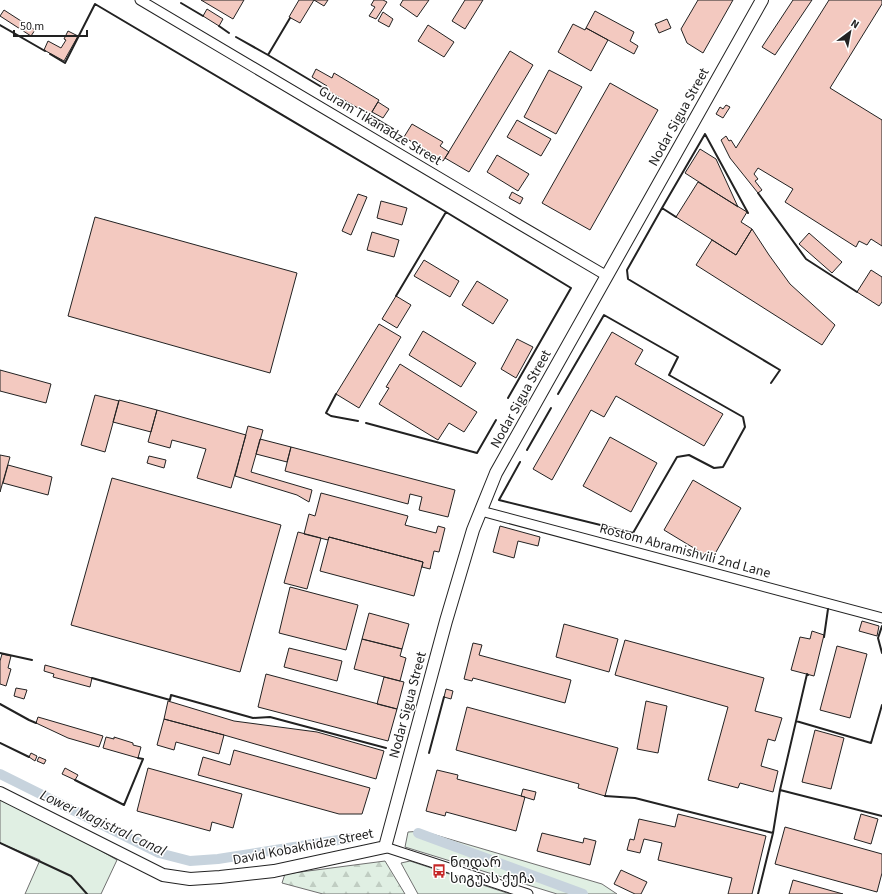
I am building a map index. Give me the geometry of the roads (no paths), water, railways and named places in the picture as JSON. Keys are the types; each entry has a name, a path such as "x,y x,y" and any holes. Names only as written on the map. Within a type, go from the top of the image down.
{"street":[{"name":"Guram Tikanadze Street","path":"140,0 607,276"},
{"name":"Nodar Sigua Street","path":"385,847 446,621 473,530 496,473 762,0"},
{"name":"Rostom Abramishvili 2nd Lane","path":"481,511 882,618"},
{"name":"David Kobakhidze Street","path":"0,792 162,875 190,879 274,871 385,847 528,894"}],"waterway":[{"name":"Lower Magistral Canal","path":"0,774 159,853 190,861 218,859 351,838"},
{"name":"Lower Magistral Canal","path":"418,833 583,894"}],"place":[{"name":"ნოდარ სიგუას ქუჩა","path":"439,871"}]}
